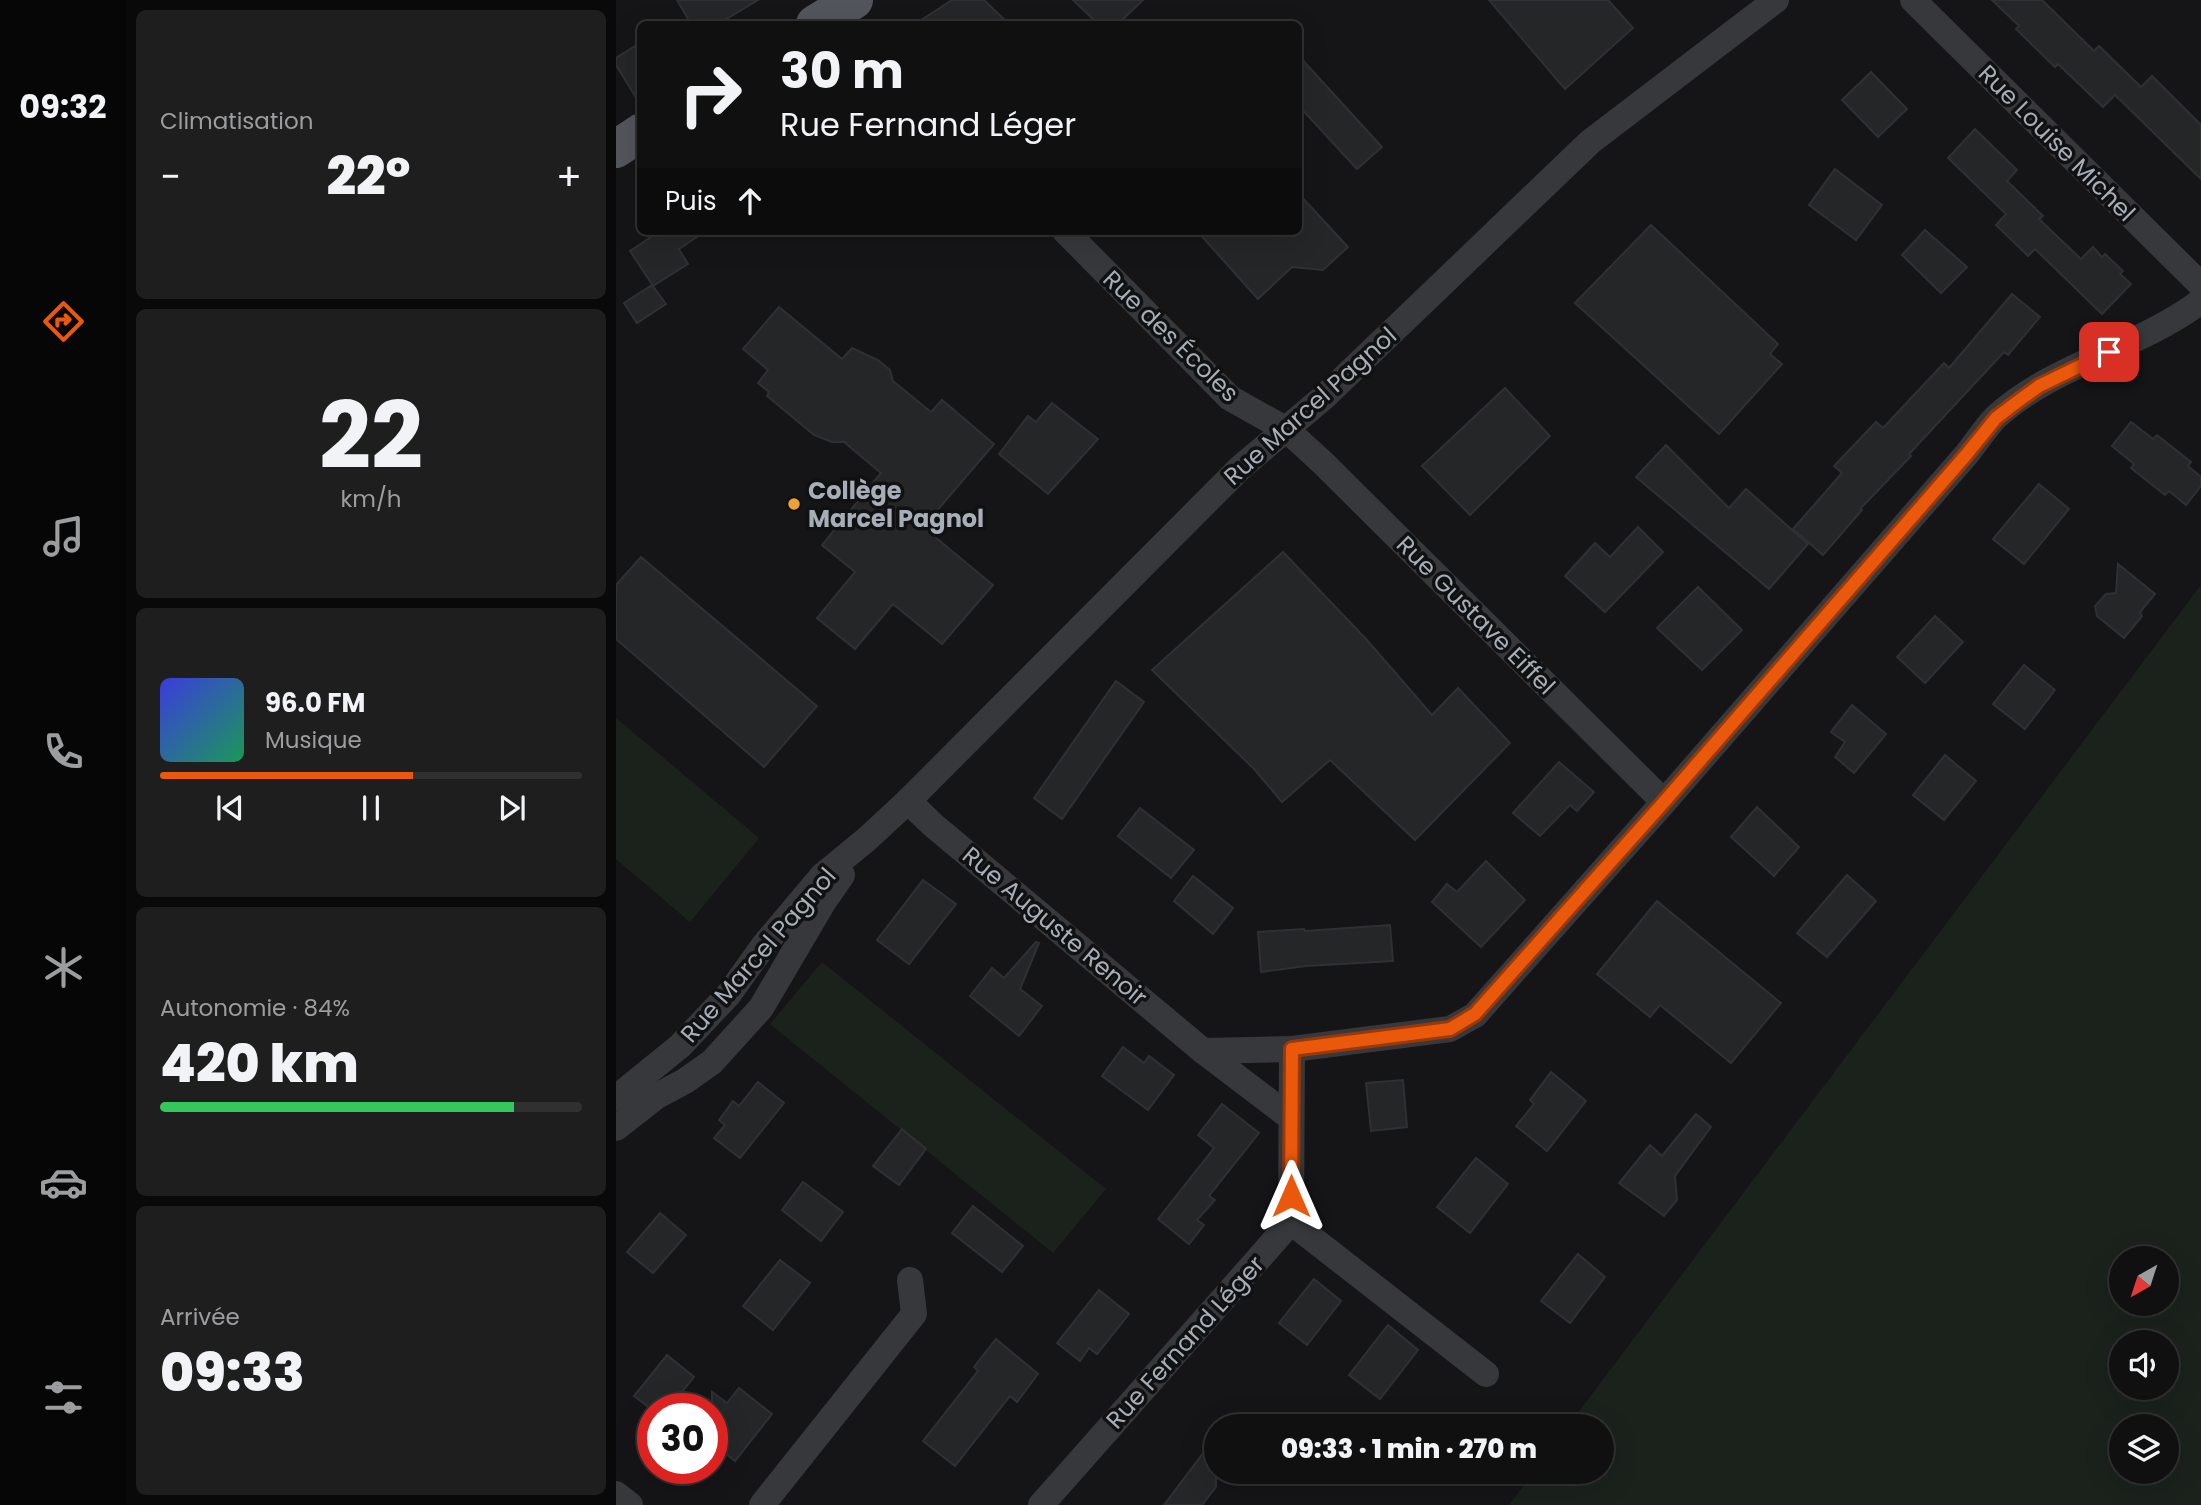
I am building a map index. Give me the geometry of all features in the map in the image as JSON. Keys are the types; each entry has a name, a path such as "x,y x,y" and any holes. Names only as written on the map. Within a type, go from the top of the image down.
{"main road":[{"path":"616,149 637,135"}],"street":[{"name":"Rue Marcel Pagnol","path":"616,1098 680,1046 729,994 764,945 822,876 908,801 1240,468 1324,397 1590,142 1776,0"},
{"name":"Rue Louise Michel","path":"1913,0 2201,285"},
{"name":"Rue des Écoles","path":"1069,235 1230,398 1287,430"},
{"path":"1203,1051 1292,1049 1450,1029 1475,1014 1664,802 1996,418 2039,386 2178,318 2201,301"},
{"name":"Rue Gustave Eiffel","path":"1287,430 1664,802"},
{"name":"Rue Auguste Renoir","path":"908,801 933,825 1203,1051 1292,1118"},
{"name":"Rue Marcel Pagnol","path":"616,1128 657,1096 712,1062 761,1008 824,901 867,839"},
{"path":"1292,1049 1291,1222 1486,1374"},
{"name":"Rue Fernand Léger","path":"1041,1505 1291,1222"},
{"path":"762,1505 914,1314 910,1279"},
{"path":"616,1494 630,1505"}],"shaded area":[{"path":"2201,585 2201,1505 1509,1505 1525,1484 1614,1484 1614,1414 1577,1414"},
{"path":"616,718 759,838 690,922 616,859"},
{"path":"822,962 1106,1189 1053,1253 770,1024"}],"building":[{"path":"677,0 758,0 723,21 689,21"},
{"path":"952,0 984,0 1006,21 920,21"},
{"path":"1073,0 1143,0 1121,21 1095,21"},
{"path":"1489,0 1608,0 1633,28 1565,89"},
{"path":"1992,0 2042,0 2094,51 2099,46 2141,87 2152,76 2201,125 2201,179 2115,95 2103,107 2058,64 2055,67 2016,29 2019,26"},
{"path":"637,45 637,99 616,65 616,58"},
{"path":"1302,59 1382,147 1357,169 1302,109"},
{"path":"1871,72 1907,109 1878,137 1842,100"},
{"path":"1975,129 2017,170 2007,181 2043,216 2039,219 2081,259 2093,247 2102,257 2105,254 2123,271 2120,274 2131,284 2102,314 2035,249 2028,256 1996,225 2006,214 1948,158"},
{"path":"1835,169 1882,205 1856,240 1809,205"},
{"path":"1302,197 1348,247 1323,270 1292,267 1258,299 1201,235 1302,235"},
{"path":"1651,225 1778,344 1770,354 1782,364 1719,434 1575,303"},
{"path":"1925,230 1967,267 1941,293 1902,255"},
{"path":"654,235 700,235 679,249 688,264 653,286 630,251"},
{"path":"652,285 666,304 637,323 624,303"},
{"path":"2012,294 2040,317 2008,355 2004,352 1909,454 1911,456 1860,509 1862,510 1823,555 1793,529 1842,473 1834,466 1876,422 1883,428 1944,363 1949,368"},
{"path":"779,307 842,359 852,348 878,360 890,370 893,381 931,412 942,400 994,444 923,527 993,585 942,644 893,604 855,649 817,618 855,572 822,545 881,473 844,442 832,442 814,435 767,396 769,392 758,383 768,370 743,349"},
{"path":"1505,388 1550,436 1470,515 1422,466"},
{"path":"1052,403 1098,439 1048,494 999,454 1028,416 1036,422"},
{"path":"2131,422 2153,439 2157,435 2191,462 2188,466 2201,477 2201,486 2186,505 2169,491 2165,495 2131,468 2134,464 2112,446"},
{"path":"1666,445 1729,508 1746,489 1808,544 1769,589 1636,477"},
{"path":"2039,484 2069,509 2024,564 1993,539"},
{"path":"1638,527 1663,552 1605,612 1565,576 1595,543 1610,557"},
{"path":"1283,552 1366,639 1432,715 1458,688 1510,743 1415,840 1330,760 1282,802 1254,769 1152,670"},
{"path":"641,557 817,706 764,767 616,639 616,585"},
{"path":"2118,564 2155,594 2124,638 2097,616 2095,606 2106,594 2116,593"},
{"path":"1698,587 1742,630 1702,670 1657,628"},
{"path":"1935,616 1963,642 1925,683 1897,657"},
{"path":"2024,665 2055,690 2025,729 1993,704"},
{"path":"1116,681 1144,702 1062,819 1034,798"},
{"path":"1852,705 1886,734 1854,773 1835,757 1845,742 1831,732"},
{"path":"1945,755 1976,781 1944,820 1913,795"},
{"path":"1559,762 1594,792 1577,811 1570,805 1540,836 1513,813"},
{"path":"1757,807 1799,847 1774,876 1731,837"},
{"path":"1140,808 1194,850 1171,878 1118,836"},
{"path":"1486,861 1525,900 1481,947 1432,902 1447,884 1457,892"},
{"path":"1847,875 1876,901 1827,957 1797,933"},
{"path":"1193,876 1233,908 1213,934 1174,901"},
{"path":"923,880 956,904 909,964 877,940"},
{"path":"1657,901 1781,1003 1731,1063 1660,1005 1650,1017 1597,974"},
{"path":"1390,925 1393,961 1306,966 1261,972 1258,932"},
{"path":"1036,942 1039,943 1020,989 1042,1006 1019,1036 970,996 992,968 1004,978"},
{"path":"1123,1047 1144,1063 1149,1056 1174,1075 1148,1110 1102,1076"},
{"path":"1551,1072 1586,1101 1547,1151 1516,1126 1534,1104 1530,1100"},
{"path":"1403,1080 1407,1127 1371,1131 1366,1083"},
{"path":"758,1082 784,1103 740,1158 714,1138 725,1125 719,1120 733,1101 739,1106"},
{"path":"1222,1104 1259,1133 1209,1196 1215,1200 1197,1220 1204,1225 1189,1244 1158,1219 1214,1148 1198,1135"},
{"path":"1696,1114 1711,1127 1675,1176 1677,1200 1664,1216 1619,1183 1650,1145 1662,1156"},
{"path":"902,1129 926,1149 899,1185 873,1166"},
{"path":"1476,1158 1508,1184 1470,1233 1437,1207"},
{"path":"803,1182 843,1212 821,1241 782,1210"},
{"path":"973,1206 1023,1246 1002,1272 952,1233"},
{"path":"660,1213 686,1235 653,1273 627,1252"},
{"path":"1578,1254 1605,1277 1570,1323 1541,1301"},
{"path":"780,1260 810,1283 773,1330 743,1306"},
{"path":"1314,1279 1341,1301 1307,1345 1279,1323"},
{"path":"1099,1290 1129,1314 1097,1354 1089,1348 1080,1361 1057,1343"},
{"path":"1388,1325 1418,1350 1380,1399 1349,1375"},
{"path":"996,1339 1038,1374 1017,1402 1010,1396 955,1466 923,1441 978,1371 974,1367"},
{"path":"667,1355 694,1377 681,1393 637,1393 637,1398 634,1396"},
{"path":"739,1388 772,1414 735,1461 728,1456 728,1402"},
{"path":"1204,1452 1204,1484 1216,1484 1216,1487 1202,1505 1164,1505"}],"place":[{"name":"Collège Marcel Pagnol","path":"794,504"}],"route":[{"path":"1291,1196 1292,1049 1450,1029 1475,1014 1664,802 1996,418 2039,386 2109,352"}]}
